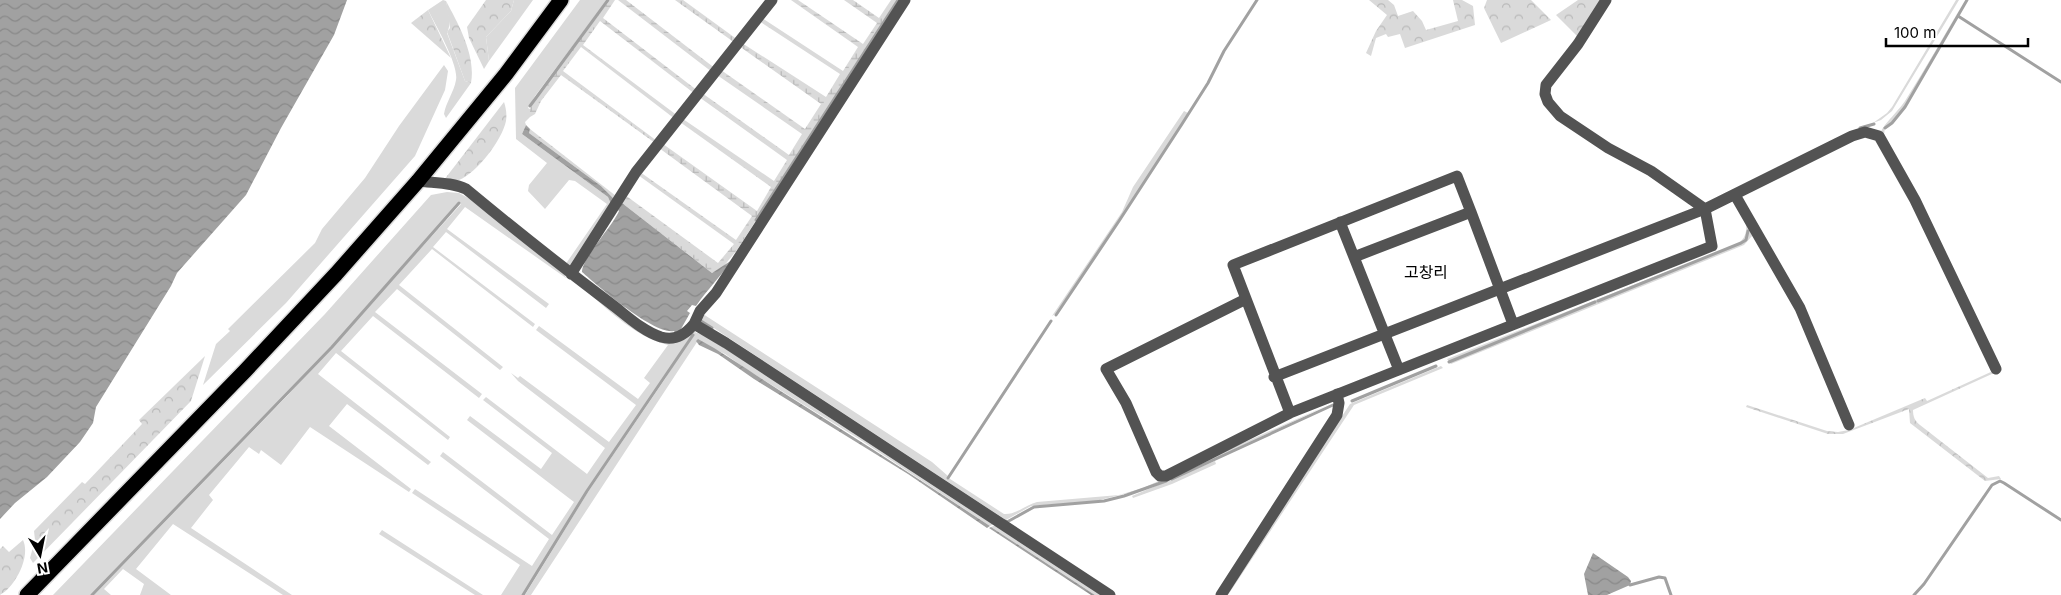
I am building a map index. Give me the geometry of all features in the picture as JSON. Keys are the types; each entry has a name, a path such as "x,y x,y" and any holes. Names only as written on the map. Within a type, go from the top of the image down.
{"highway":[{"path":"27,595 287,327 418,181 506,74 560,0"}],"street":[{"path":"571,274 636,172 772,0"},
{"path":"418,181 456,184 571,274 650,332 671,338 680,336 694,324 700,311 716,293 906,0"},
{"path":"1246,299 1106,369 1126,403 1156,472 1160,476 1166,476 1290,413 1712,246 1705,209 1651,172 1608,148 1560,116 1548,102 1545,94 1546,86 1578,44 1606,0"},
{"path":"1274,377 1384,332 1705,209 1852,136 1865,132 1879,136 1916,200 1996,369"},
{"path":"1290,413 1274,377 1233,265 1340,222 1458,176 1513,324"},
{"path":"1735,195 1800,308 1849,425"},
{"path":"1354,257 1471,212"},
{"path":"1340,222 1398,370"},
{"path":"694,324 816,400 1110,595"},
{"path":"1221,595 1337,415 1339,404 1337,394"}],"green space":[{"path":"443,0 446,1 449,17 447,33 465,81 471,83 446,118 444,114 446,105 455,84 456,73 446,45 428,10"},
{"path":"486,0 514,0 511,11 486,37 489,61 484,69 469,38 467,27"},
{"path":"514,0 533,0 489,61 486,37 511,11"},
{"path":"580,0 607,0 535,96 528,108 530,109 530,117 525,122 526,125 522,134 608,197 611,204 571,268 565,265 607,204 575,181 569,180 545,209 528,191 529,185 547,163 516,139 515,88"},
{"path":"610,0 615,0 603,18 698,91 695,94 600,21 583,45 678,116 675,119 581,47 563,71 657,141 655,143 561,75 541,101 535,114 530,117 530,109 538,95"},
{"path":"618,0 626,0 716,69 712,72"},
{"path":"675,0 683,0 738,40 735,43"},
{"path":"791,0 798,0 863,44 877,23 844,0 853,0 879,18 891,0 897,0 737,250 723,267 712,273 622,203 625,195 718,263 734,244 638,175 640,172 736,240 752,216 659,148 663,144 757,211 771,187 680,122 683,119 774,181 787,160 699,97 702,93 789,155 802,134 717,75 721,70 805,129 821,104 739,46 742,43 826,97 840,74 759,21 762,18 843,71 858,47"},
{"path":"1369,0 1388,0 1394,5 1398,16 1413,11 1422,21 1426,30 1458,21 1453,0 1462,0 1473,6 1475,25 1405,48 1400,34 1388,37 1386,34 1376,38 1371,56 1366,53 1376,31 1387,15"},
{"path":"1487,0 1531,0 1551,20 1501,43 1484,8"},
{"path":"1578,0 1603,0 1578,37 1556,15"},
{"path":"1956,0 1959,0 1892,111 1881,120 1873,123 1892,107"},
{"path":"1965,0 1904,107 1891,123 1885,127 1884,135 1881,132 1882,129 1905,101"},
{"path":"446,1 461,30 469,52 472,73 471,83 465,81 447,32 450,28"},
{"path":"428,10 451,58 411,23"},
{"path":"444,65 448,71 445,90 415,156 286,303 203,385 216,344 230,331 228,329 315,243 322,229 365,178 399,126"},
{"path":"504,102 506,121 504,129 488,155 466,176 457,181 444,180"},
{"path":"1184,111 1188,113 1119,221 1052,316 1122,212 1133,187"},
{"path":"530,129 616,196 614,199 601,186 529,133"},
{"path":"447,192 459,193 470,199 565,275 566,278 465,207 447,229 549,304 546,308 446,232 433,247 535,324 533,327 432,249 399,285 503,367 500,370 397,289 375,312 482,394 479,398 373,316 341,351 450,437 448,440 336,353 318,374 431,462 428,465 347,404 329,426 411,489 409,492 310,427 281,465 261,450 259,454 249,447 209,495 213,500 191,528 292,595 283,595 173,524 136,569 171,595 140,595 144,584 123,569 104,589 111,595 94,595 288,395 461,204 459,202 332,346 91,595 53,595 325,314 431,195"},
{"path":"1745,214 1752,236 1744,245 1451,364 1447,359 1739,243 1746,233"},
{"path":"586,291 655,338 692,331 706,336 994,524 990,526 859,439 725,354 697,341 531,595 525,595 588,492 665,379 692,335 587,491 522,595 501,595 520,565 412,493 415,489 532,566 549,539 440,456 443,452 552,535 574,502 467,420 470,416 541,469 552,453 483,400 486,397 587,474 605,448 518,381 511,373 518,378 520,376 609,442 636,405 536,330 539,326 638,399 650,383 644,378 668,345 635,330"},
{"path":"703,314 932,462 947,477 1004,514 1012,513 1037,502 1119,495 1143,488 1328,405 1214,459 1140,490 1096,501 1031,506 1006,520 700,319"},
{"path":"205,356 191,401 33,563 30,558 35,540 34,531 82,482 85,484 142,424 139,420"},
{"path":"1441,366 1443,368 1354,405 1228,595 1225,595 1350,404"},
{"path":"1993,371 1994,373 1913,410 1913,412 1918,423 1988,478 1999,476 2001,479 1985,481 1910,423 1909,409 1843,434 1828,434 1746,407 1747,405 1827,431 1838,432 1849,430 1925,398 1927,401"},
{"path":"1215,461 1216,464 1172,484 1133,498 1132,496"},
{"path":"996,525 1102,595 1095,595 991,527"},
{"path":"382,530 483,595 475,595 379,534"},
{"path":"23,540 25,555 20,571 6,591 0,595 0,549 3,546 9,552"}],"water":[{"path":"0,0 347,0 334,35 281,128 246,195 177,273 171,286 96,407 93,423 80,442 47,477 15,503 0,519"},
{"path":"526,125 530,129 529,133 601,186 614,199 611,204 608,197 522,134"},
{"path":"622,203 712,273 732,260 696,306 692,305 687,311 690,313 677,336 674,331 665,330 640,318 582,272 587,259 615,218"},
{"path":"698,339 859,440 990,526 987,528 908,474 754,379 718,354 699,345 696,341"},
{"path":"991,527 1095,595 1091,595 989,528"},
{"path":"1593,553 1628,577 1631,581 1630,585 1607,595 1588,595 1584,574"}],"waterway":[{"path":"530,106 608,0"},
{"path":"756,220 898,0"},
{"path":"1056,315 1182,124 1208,83 1224,51 1257,0"},
{"path":"1885,128 1892,123 1905,107 1967,0"},
{"path":"1958,16 2061,82"},
{"path":"1860,128 1874,124"},
{"path":"92,595 332,347 459,203"},
{"path":"1598,301 1741,243 1746,240 1748,231"},
{"path":"1449,362 1595,302"},
{"path":"701,321 712,328"},
{"path":"948,478 1051,321"},
{"path":"523,595 587,491 693,335"},
{"path":"1352,401 1436,366"},
{"path":"1172,479 1333,405"},
{"path":"1005,521 1007,522 1034,507 1104,501 1166,481"},
{"path":"1914,595 1924,584 1992,485 2000,481 2004,483 2061,520"},
{"path":"1630,585 1659,577 1665,578 1671,595"}],"district":[{"name":"고창리","path":"1426,272"}]}
